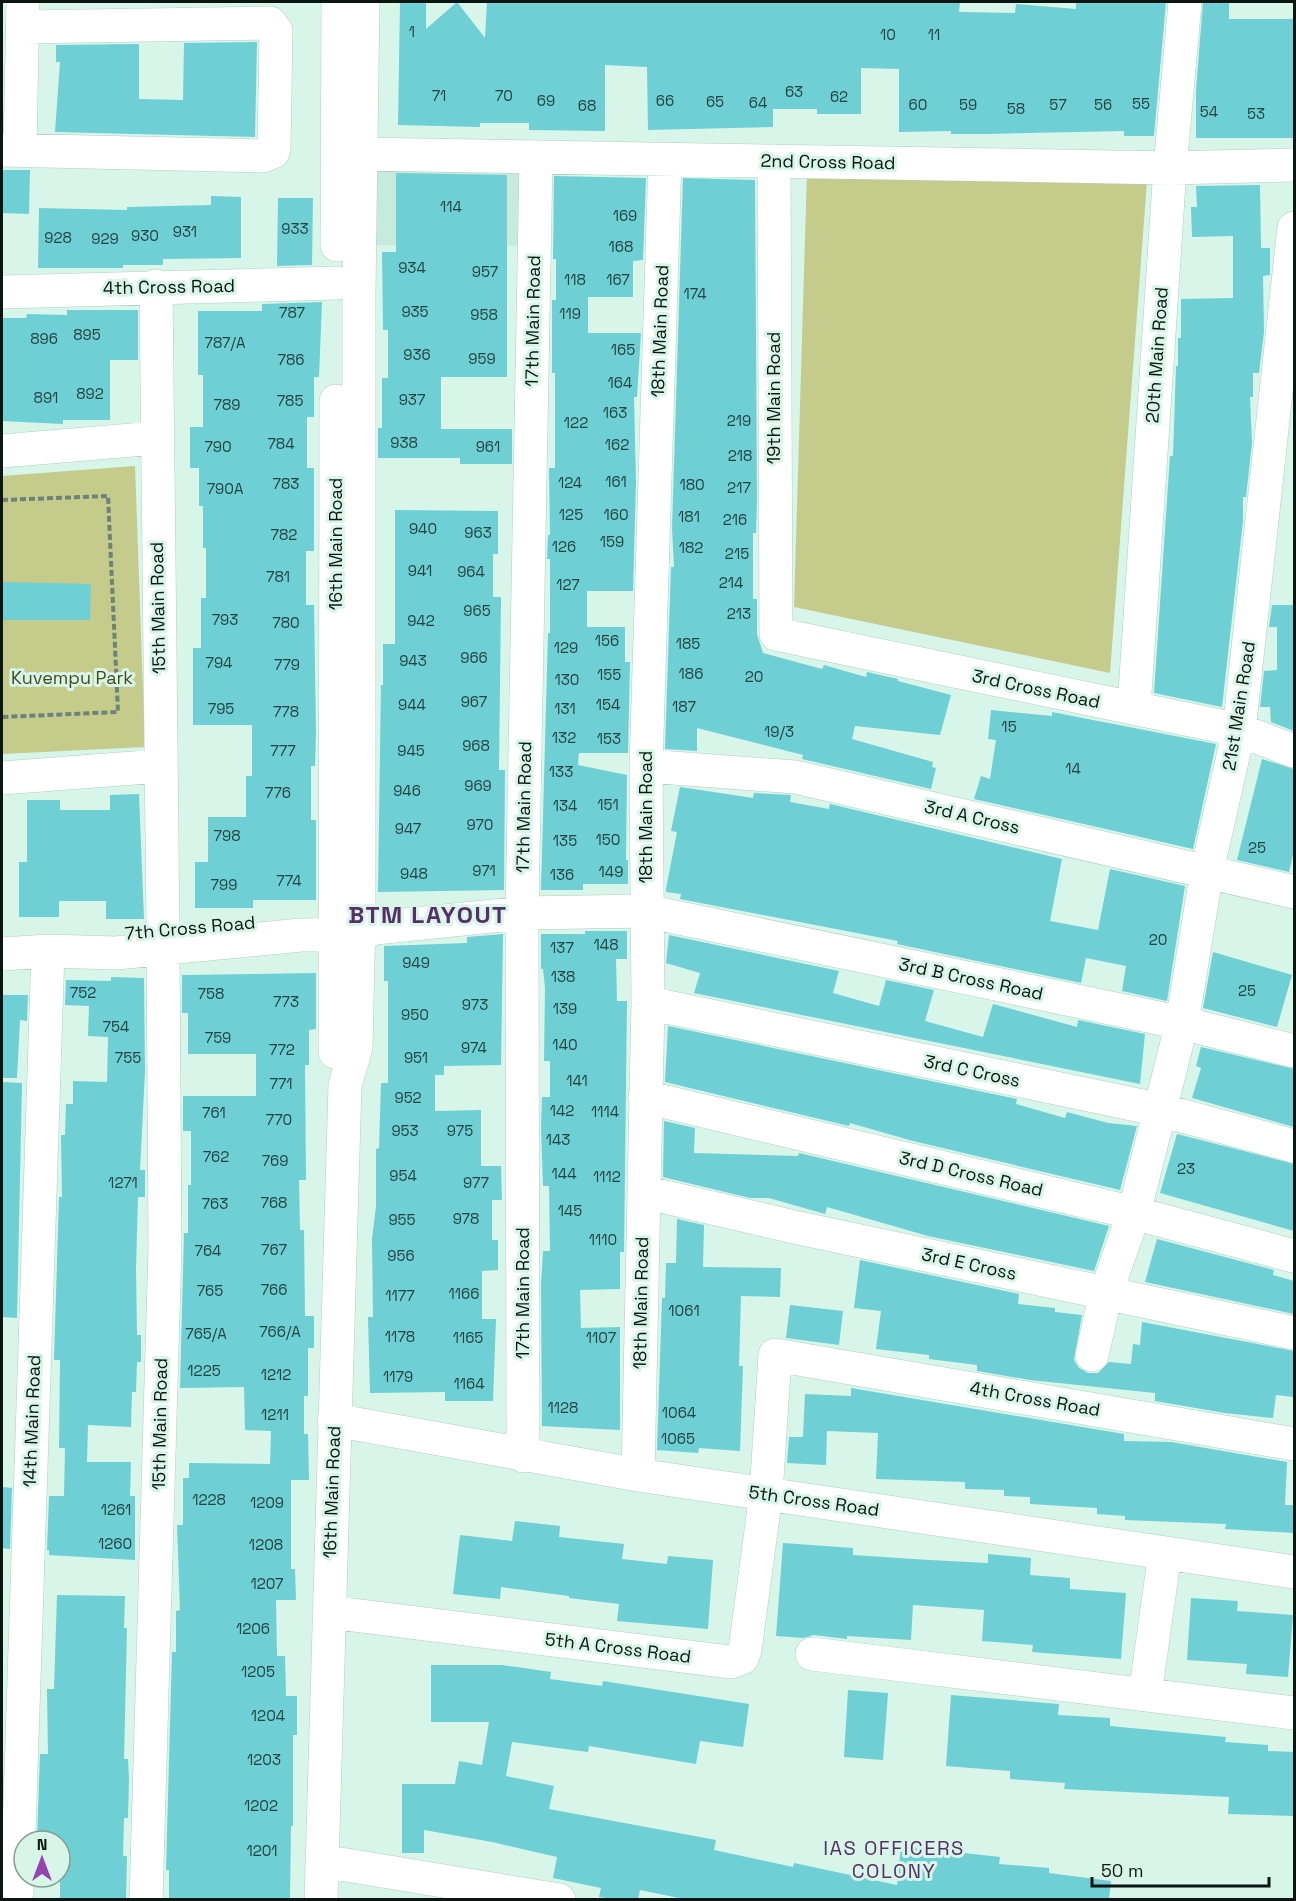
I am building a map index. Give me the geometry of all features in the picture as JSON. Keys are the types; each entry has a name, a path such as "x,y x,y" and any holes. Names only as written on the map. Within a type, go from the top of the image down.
{"street":[{"name":"16th Main Road","path":"321,1899 345,1085 356,1048 337,283 338,2"},
{"name":"16th Main Road","path":"352,927 363,2"},
{"name":"20th Main Road","path":"1134,708 1170,168 1185,2"},
{"path":"23,14 270,23 276,31 274,148 269,155 11,149 23,14"},
{"name":"2nd Cross Road","path":"361,154 1170,168 1294,165"},
{"name":"17th Main Road","path":"523,1456 522,913 536,158"},
{"name":"18th Main Road","path":"638,1475 648,1003 646,766 665,159"},
{"name":"19th Main Road","path":"774,161 776,634"},
{"name":"21st Main Road","path":"1092,1355 1106,1293 1134,1213 1182,1023 1207,871 1239,730 1294,228"},
{"name":"4th Cross Road","path":"2,292 156,286 337,283"},
{"name":"15th Main Road","path":"146,1899 165,1247 156,286"},
{"path":"2,451 156,438"},
{"name":"3rd Cross Road","path":"776,634 1239,730 1294,751"},
{"path":"2,778 160,766"},
{"name":"3rd A Cross","path":"646,766 795,777 1294,892"},
{"name":"7th Cross Road","path":"2,938 114,935 163,939 522,913 646,911"},
{"name":"3rd B Cross Road","path":"646,911 1182,1023 1294,1051"},
{"name":"7th Cross Road","path":"2,954 48,951 116,953 163,939"},
{"name":"14th Main Road","path":"9,1892 48,951"},
{"name":"3rd C Cross","path":"648,1003 1161,1110 1294,1146"},
{"name":"3rd D Cross Road","path":"645,1097 1134,1213 1294,1256"},
{"name":"3rd E Cross","path":"644,1192 794,1227 1294,1333"},
{"name":"4th Cross Road","path":"766,1494 775,1355 1294,1444"},
{"name":"5th Cross Road","path":"334,1420 638,1475 1294,1572"},
{"name":"5th A Cross Road","path":"329,1612 730,1662 742,1658 745,1650 766,1494"},
{"path":"1145,1695 1166,1553"},
{"path":"812,1654 1294,1713"},
{"path":"322,1861 559,1899"}],"path":[{"path":"2,500 108,496 118,712 2,717"}],"shaded area":[{"path":"376,163 527,164 527,246 376,245"}],"green space":[{"path":"807,171 1147,181 1110,673 794,607"},
{"name":"Kuvempu Park","path":"135,466 145,747 2,754 2,476"}],"building":[{"path":"400,2 426,2 426,29 457,2 485,38 487,2 960,2 959,12 1015,13 1016,4 1076,9 1076,2 1166,2 1154,136 1124,136 1124,131 986,134 951,134 951,131 899,132 899,69 861,68 861,114 817,114 817,109 773,109 773,127 648,130 647,67 605,65 605,131 529,130 529,123 480,123 480,127 398,125"},
{"path":"1203,2 1229,2 1229,19 1294,19 1294,138 1196,138 1196,90"},
{"path":"257,42 255,137 55,132 60,62 56,62 56,45 139,44 139,99 183,100 184,43"},
{"path":"2,170 30,170 29,214 2,213"},
{"path":"396,173 507,175 507,377 441,377 441,429 512,429 512,464 460,464 460,458 378,458 378,428 382,428 382,378 388,378 388,330 383,330 382,252 396,252"},
{"path":"554,176 646,178 643,260 633,261 633,297 588,297 588,333 641,333 637,397 634,397 636,482 633,591 587,591 587,627 625,627 625,662 630,662 628,753 579,753 578,765 627,775 628,884 583,884 583,890 541,890 548,633 550,633 550,559 547,559 548,535 550,535 549,468 555,468 555,373 552,373 552,300 556,300 556,259 553,259"},
{"path":"683,178 755,180 757,499 756,533 753,533 753,599 757,599 757,634 763,653 822,669 824,665 866,677 867,672 951,695 940,735 855,726 852,739 933,762 932,767 936,768 931,789 802,759 803,755 697,728 697,751 665,749 671,567 674,567 672,528"},
{"path":"1260,185 1261,248 1270,248 1270,275 1263,276 1264,332 1259,373 1253,373 1253,397 1250,397 1252,443 1246,497 1243,497 1243,521 1222,707 1154,693 1170,456 1173,456 1178,338 1181,338 1181,299 1233,298 1233,236 1192,237 1191,207 1197,207 1196,186"},
{"path":"211,196 241,197 241,258 163,259 163,265 123,265 123,268 38,268 39,208 127,210 127,207 211,205"},
{"path":"278,198 313,198 312,265 277,266"},
{"path":"322,302 319,377 314,377 314,417 307,417 307,468 314,468 314,551 306,551 306,605 314,605 316,732 315,766 311,766 311,820 316,820 316,900 253,900 253,908 195,908 195,862 208,862 208,817 246,817 246,776 252,776 252,725 193,725 193,648 201,648 201,598 206,598 206,548 203,548 203,506 199,506 199,468 190,468 190,427 203,427 203,375 198,375 198,311 262,311 262,304"},
{"path":"67,310 138,310 138,360 110,360 110,420 63,420 63,424 2,421 2,318 26,318 27,314 67,315"},
{"path":"395,510 498,511 498,554 493,554 493,597 501,597 499,770 505,770 504,890 378,892 381,685 383,685 383,644 395,644"},
{"path":"2,582 91,584 90,620 2,620"},
{"path":"1272,605 1294,605 1294,731 1271,722 1270,707 1260,707 1264,671 1277,670 1277,627 1269,627"},
{"path":"991,710 1052,716 1052,712 1216,744 1193,849 974,799 981,776 990,779 996,740 988,739"},
{"path":"1262,759 1294,769 1294,851 1289,872 1237,860"},
{"path":"680,787 753,798 754,793 791,795 790,802 829,809 830,804 1062,859 1050,921 1098,930 1110,869 1185,886 1167,1001 1122,991 1126,966 1086,958 1081,983 897,944 898,941 680,899 681,894 666,892 666,889 677,832 671,831"},
{"path":"139,794 144,919 106,919 106,901 59,901 59,917 19,917 19,862 27,862 27,800 60,800 60,810 110,810 110,795"},
{"path":"585,931 627,931 627,959 616,959 617,1001 627,1001 624,1252 620,1252 620,1289 580,1290 581,1328 620,1327 620,1430 542,1426 541,1285 543,1251 550,1251 549,1186 543,1186 541,1127 542,1097 550,1097 550,1061 544,1061 545,988 543,969 541,969 541,934 585,934"},
{"path":"503,934 501,1065 444,1066 444,1075 435,1075 435,1111 481,1110 481,1166 501,1166 502,1200 492,1200 492,1240 498,1240 498,1270 482,1271 482,1319 496,1319 493,1401 445,1401 445,1392 370,1393 368,1317 373,1317 372,1239 376,1206 376,1149 379,1148 381,1083 388,1083 388,981 384,981 384,946 467,943 467,937"},
{"path":"669,935 839,971 833,993 879,1006 886,980 934,990 925,1021 983,1037 993,1004 1077,1027 1078,1020 1145,1034 1140,1084 694,993 700,973 666,963"},
{"path":"1213,952 1292,975 1277,1027 1203,1008"},
{"path":"316,973 316,1029 309,1030 309,1065 305,1065 306,1180 299,1180 300,1230 304,1230 305,1316 314,1316 314,1348 308,1348 308,1396 304,1396 304,1434 308,1434 309,1480 291,1480 291,1569 295,1569 296,1600 276,1600 277,1656 285,1656 286,1696 297,1696 297,1735 293,1735 290,1899 169,1899 169,1870 166,1870 172,1652 176,1652 176,1611 180,1610 177,1525 183,1525 183,1478 189,1478 189,1463 270,1464 271,1431 245,1430 244,1387 180,1388 184,1233 188,1233 188,1185 191,1185 191,1131 183,1131 183,1096 256,1096 256,1054 188,1054 188,1013 182,1013 182,975"},
{"path":"111,977 144,978 145,1071 140,1170 145,1170 145,1197 138,1197 136,1268 137,1335 141,1335 141,1362 137,1362 136,1392 132,1392 131,1427 88,1425 87,1462 131,1462 130,1496 135,1496 135,1560 49,1555 49,1550 47,1550 49,1496 64,1496 65,1448 59,1448 60,1360 54,1360 59,1197 62,1197 61,1135 65,1135 66,1104 73,1104 73,1081 107,1082 108,1037 88,1036 89,1006 65,1005 66,980 111,981"},
{"path":"2,995 28,995 27,1021 20,1020 17,1078 2,1078"},
{"path":"668,1026 1017,1099 1016,1104 1065,1118 1067,1112 1108,1123 1137,1126 1120,1190 913,1141 850,1123 849,1126 665,1082"},
{"path":"1201,1047 1294,1069 1294,1127 1192,1098 1201,1068 1196,1066"},
{"path":"2,1082 22,1083 17,1318 2,1317"},
{"path":"664,1121 695,1128 694,1153 798,1156 799,1153 1109,1226 1094,1271 928,1236 827,1207 825,1214 769,1198 750,1198 663,1177"},
{"path":"1177,1134 1294,1164 1294,1231 1160,1193"},
{"path":"677,1219 704,1225 703,1267 781,1268 780,1297 741,1296 739,1366 743,1366 740,1451 699,1448 698,1453 657,1450 662,1298 665,1298 666,1263 676,1263"},
{"path":"1157,1239 1274,1270 1273,1275 1294,1281 1294,1314 1145,1282"},
{"path":"860,1260 1019,1294 1018,1304 1055,1308 1055,1312 1082,1315 1074,1360 1079,1368 1088,1373 1098,1373 1109,1362 1131,1364 1133,1344 1140,1345 1142,1322 1294,1351 1294,1397 1276,1395 1273,1418 1225,1413 1155,1401 1155,1393 1030,1380 977,1371 977,1365 929,1359 929,1355 876,1349 881,1311 854,1308"},
{"path":"790,1305 843,1311 839,1345 786,1338"},
{"path":"851,1388 1124,1434 1124,1441 1171,1442 1287,1462 1285,1505 1294,1505 1294,1533 1225,1529 1226,1524 1125,1520 1125,1516 1097,1514 1097,1508 1030,1504 1030,1497 1004,1496 1004,1490 965,1489 965,1482 876,1479 878,1433 827,1431 826,1465 787,1463 789,1437 803,1437 805,1394 851,1396"},
{"path":"2,1487 12,1488 10,1549 2,1548"},
{"path":"515,1521 560,1526 559,1537 624,1544 622,1559 667,1564 668,1556 713,1560 708,1629 617,1621 619,1604 569,1598 569,1596 501,1587 500,1599 453,1594 460,1535 512,1541"},
{"path":"783,1543 853,1548 853,1555 929,1560 988,1563 988,1554 1031,1558 1030,1575 1070,1578 1070,1589 1126,1593 1121,1659 1032,1652 1033,1645 982,1641 984,1610 913,1605 911,1640 847,1636 847,1639 814,1635 803,1638 776,1636"},
{"path":"57,1595 125,1596 124,1628 127,1628 124,1759 128,1759 129,1779 128,1818 124,1818 123,1856 127,1856 126,1899 60,1899 60,1889 72,1889 72,1829 37,1829 40,1754 48,1754 47,1689 54,1689"},
{"path":"1191,1598 1238,1601 1237,1611 1293,1615 1288,1677 1246,1674 1247,1664 1187,1660"},
{"path":"431,1665 502,1665 551,1672 550,1679 602,1686 603,1681 749,1704 743,1747 700,1741 696,1764 589,1746 588,1752 512,1742 506,1776 554,1786 549,1809 716,1840 714,1850 793,1867 794,1863 897,1885 901,1846 1000,1857 999,1864 1049,1868 1049,1873 1111,1881 1109,1899 684,1899 640,1890 638,1899 614,1899 599,1897 601,1888 553,1878 557,1857 492,1842 424,1830 424,1853 402,1853 402,1784 455,1784 459,1761 482,1765 489,1722 431,1722"},
{"path":"848,1690 888,1693 883,1760 844,1757"},
{"path":"951,1695 1059,1704 1058,1715 1110,1718 1110,1726 1226,1737 1225,1742 1268,1745 1268,1751 1294,1752 1294,1816 1228,1814 1229,1797 1064,1789 1065,1783 1010,1779 1010,1771 946,1766"}],"district":[{"name":"BTM LAYOUT","path":"428,915"},
{"name":"IAS OFFICERS COLONY","path":"894,1860"}]}
